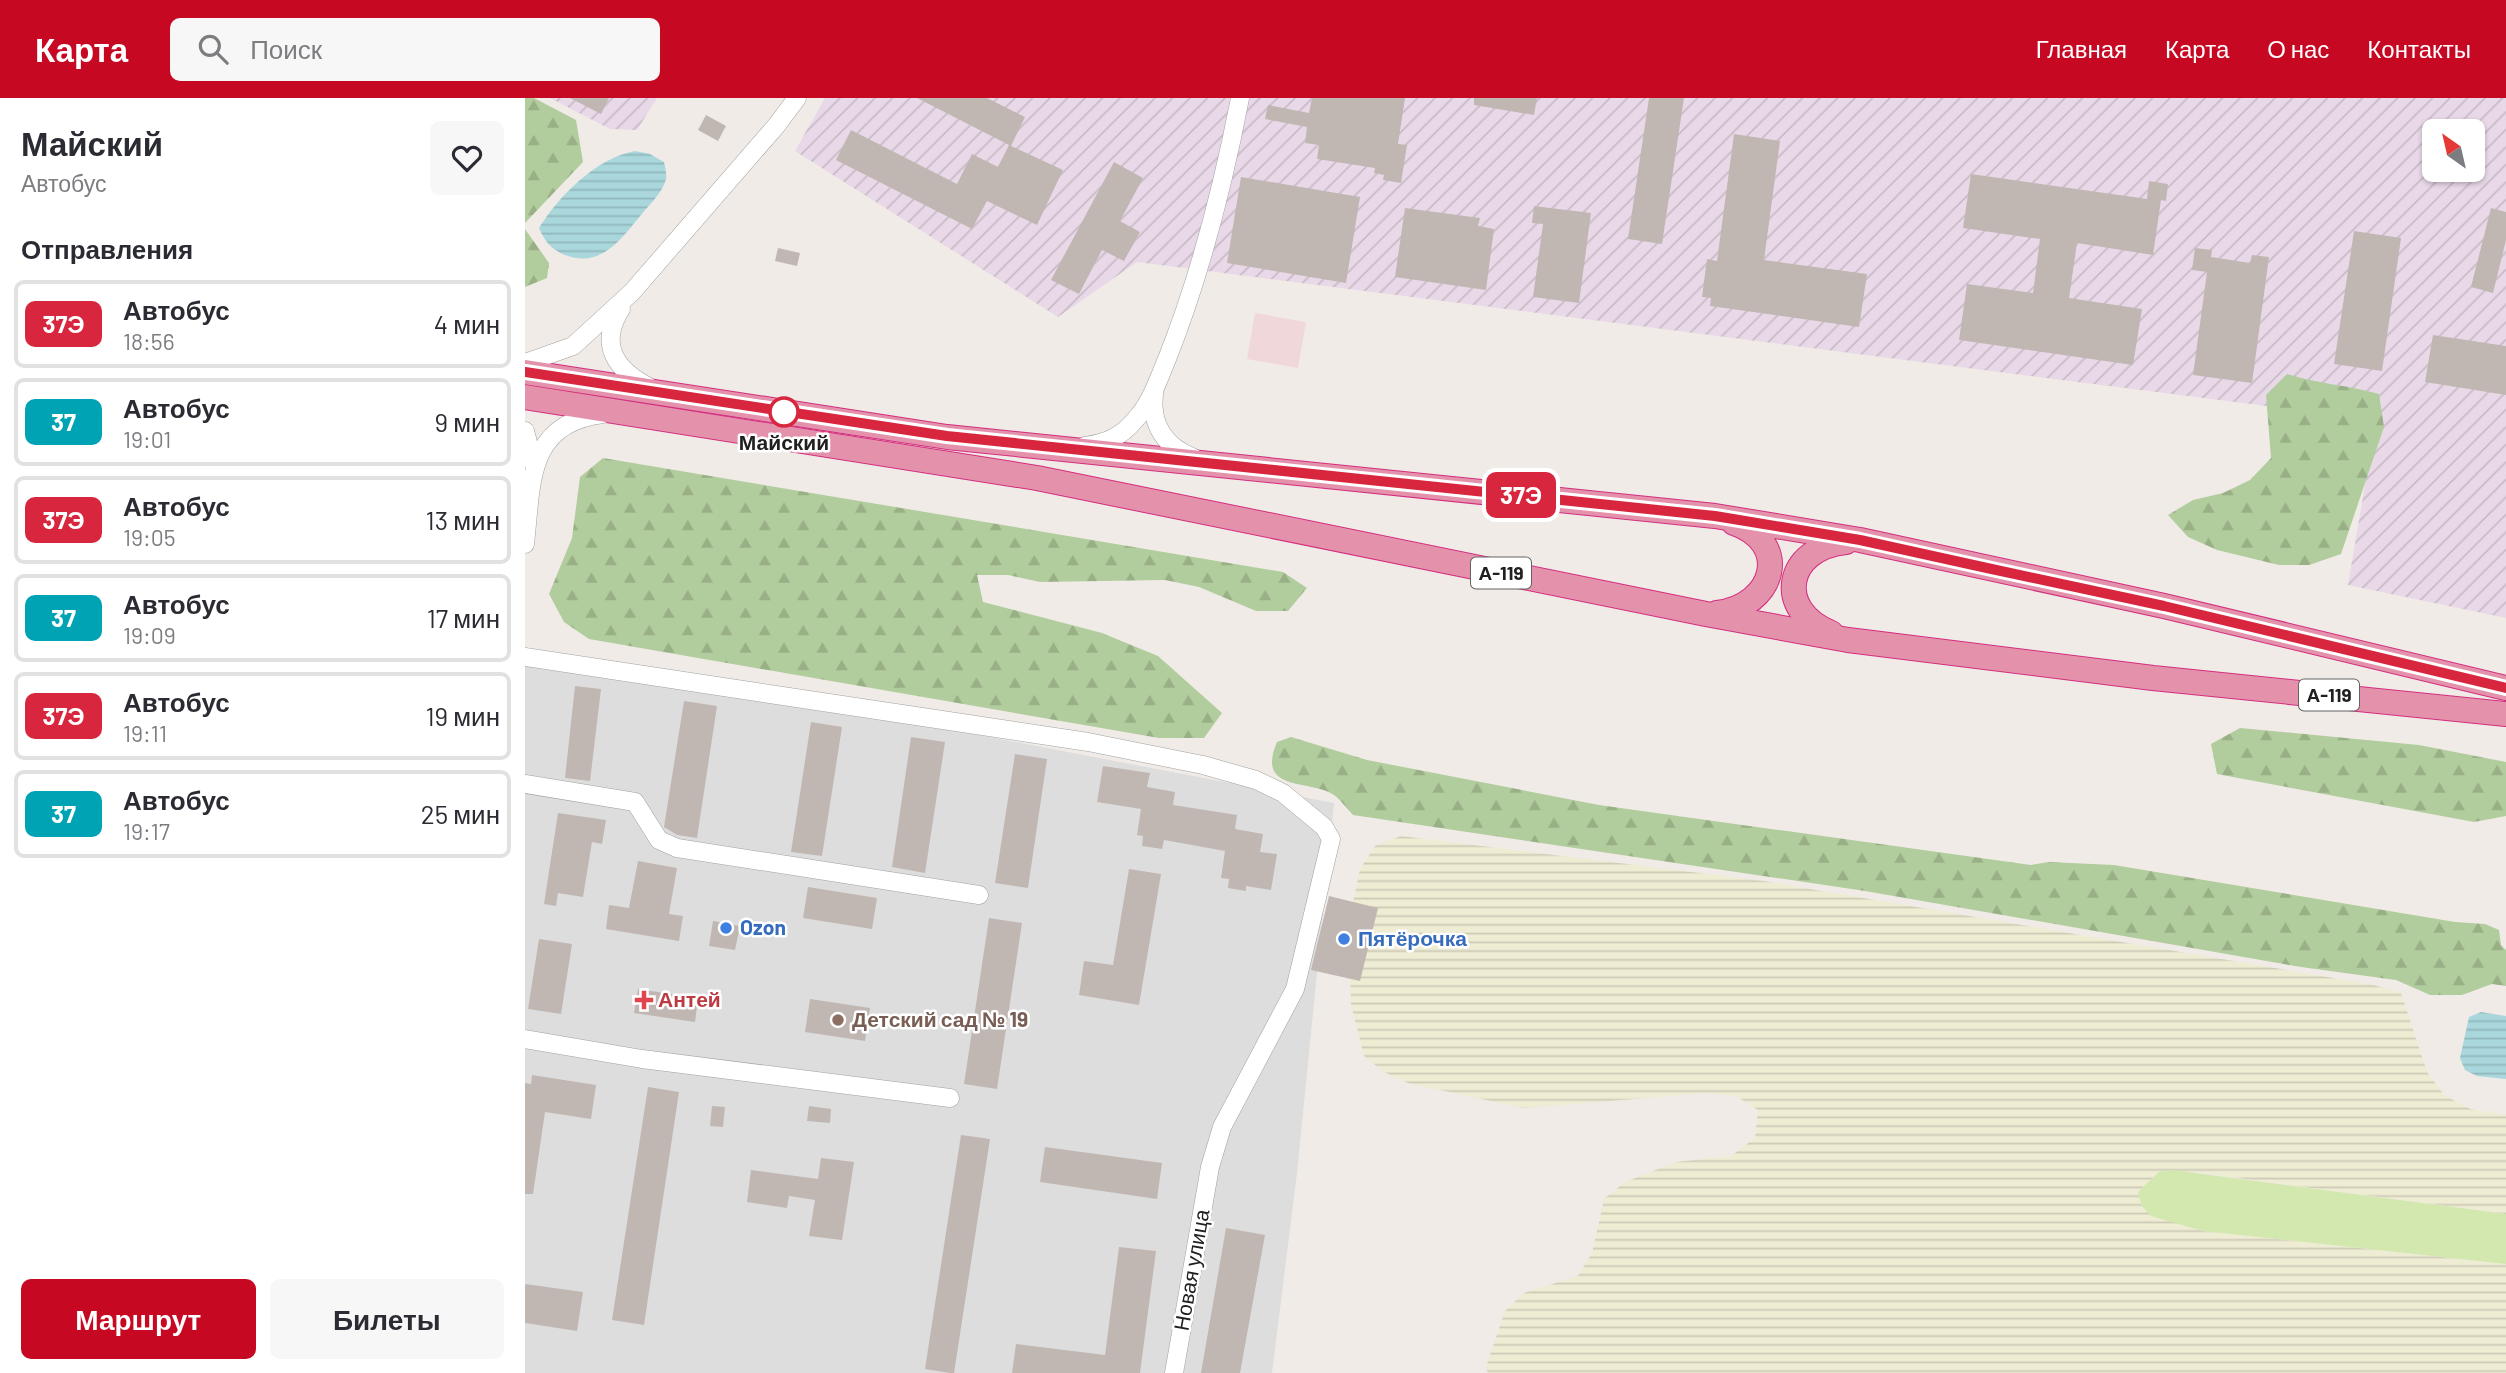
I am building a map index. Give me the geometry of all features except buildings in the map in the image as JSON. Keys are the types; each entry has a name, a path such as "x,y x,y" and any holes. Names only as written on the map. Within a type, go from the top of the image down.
{"highway":[{"name":"А-119","path":"525,372 947,436 1715,516 1860,540 2164,606 2506,688"},
{"name":"А-119","path":"525,397 1037,478 1706,614 1848,640 2153,678 2506,714"},
{"path":"1706,614 1734,611 1754,600 1766,585 1770,567 1766,549 1755,534 1715,516"},
{"path":"1848,640 1814,626 1797,607 1792,586 1799,565 1815,549 1860,540"}],"street":[{"path":"525,363 573,346 632,292 776,127 797,98"},
{"path":"1064,450 1113,440 1136,420 1154,390 1185,309 1240,98"},
{"path":"632,292 610,331 613,352 626,372 659,393"},
{"path":"1154,390 1152,408 1161,434 1179,451 1205,462"},
{"path":"525,544 534,465 540,450 561,428 590,416 625,412"},
{"path":"525,431 534,465"},
{"name":"Новая улица","path":"525,657 1089,742 1203,765 1256,780 1298,802 1324,827 1331,839 1295,989 1222,1128 1210,1167 1174,1373"},
{"path":"525,784 635,802 659,840 677,848 979,895"},
{"path":"525,1039 642,1059 950,1098"}],"shaded area":[{"path":"550,98 657,98 637,130 610,129"},
{"path":"825,98 2506,98 2506,618 2348,585 2376,420 1137,262 1058,317 795,151"},
{"path":"1255,313 1306,322 1298,368 1247,359"},
{"path":"525,648 1334,803 1297,1173 1272,1373 525,1373"},
{"path":"1401,836 1764,881 2374,985 2401,993 2427,1072 2444,1095 2470,1109 2506,1115 2506,1214 2201,1173 2159,1172 2138,1192 2142,1206 2203,1231 2506,1264 2506,1373 1488,1373 1486,1367 1505,1311 1524,1293 1578,1276 1592,1253 1604,1199 1625,1182 1676,1162 1731,1156 1755,1138 1758,1110 1736,1096 1708,1093 1523,1108 1408,1083 1384,1072 1364,1056 1351,1004 1349,922 1360,869 1375,846"}],"green space":[{"path":"525,98 534,98 576,120 583,162 525,223"},
{"path":"525,229 549,263 547,278 525,287"},
{"path":"2287,374 2379,394 2384,427 2341,554 2309,565 2279,565 2217,550 2188,537 2168,515 2193,500 2223,493 2250,480 2271,458 2266,395"},
{"path":"603,458 1283,572 1307,588 1288,611 1256,611 1199,587 1165,580 1040,582 1008,575 977,575 983,602 1102,633 1158,656 1222,713 1204,738 1159,738 589,639 564,622 549,594 572,538 580,477"},
{"path":"2240,728 2419,745 2506,762 2506,816 2474,822 2217,774 2211,744"},
{"path":"1291,737 1367,760 1599,805 2031,865 2049,862 2114,865 2455,922 2485,924 2499,930 2501,945 2506,950 2506,986 2492,984 2462,995 2430,995 2396,980 2301,967 1865,891 1353,815 1334,795 1289,782 1273,770 1272,758 1277,742"},
{"path":"2172,1170 2506,1214 2506,1264 2203,1231 2151,1216 2142,1206 2138,1192 2159,1172"}],"water":[{"path":"635,151 650,154 664,162 666,177 659,193 626,233 609,249 589,258 565,255 552,248 539,228 557,203 580,180 606,161"},
{"path":"2481,1012 2506,1016 2506,1079 2477,1076 2465,1070 2460,1058 2469,1017"}],"bus line":[{"name":"37Э","path":"525,372 947,436 1715,516 1860,540 2164,606 2506,688"}],"place":[{"name":"Майский","path":"784,412"},
{"name":"Ozon","path":"726,928"},
{"name":"Пятёрочка","path":"1344,939"},
{"name":"Антей","path":"644,1000"},
{"name":"Детский сад № 19","path":"838,1020"}]}
